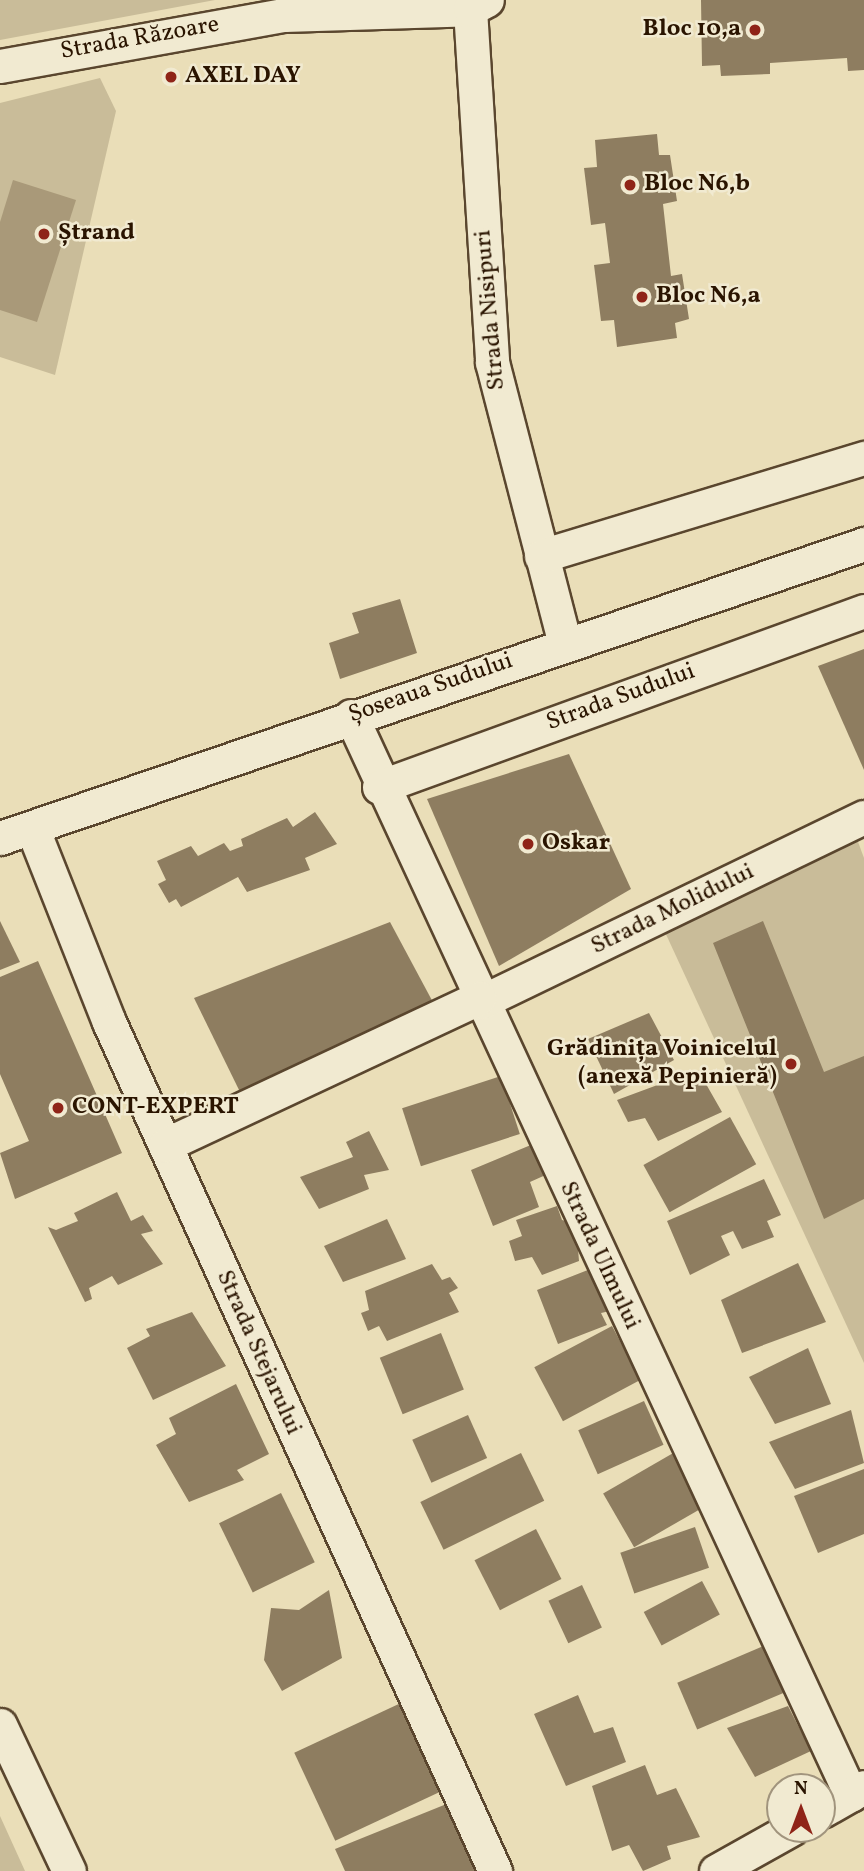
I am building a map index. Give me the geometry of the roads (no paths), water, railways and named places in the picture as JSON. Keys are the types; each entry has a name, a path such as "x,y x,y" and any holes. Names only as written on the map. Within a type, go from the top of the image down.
{"street":[{"name":"Strada Răzoare","path":"0,66 284,15 397,6 479,4"},
{"name":"Strada Nisipuri","path":"479,4 492,362 565,644"},
{"path":"541,556 864,458"},
{"name":"Șoseaua Sudului","path":"0,838 33,830 351,716 864,544"},
{"name":"Strada Sudului","path":"379,788 864,611"},
{"name":"Strada Ulmului","path":"351,716 379,788 857,1791"},
{"name":"Strada Molidului","path":"165,1145 480,1000 864,817"},
{"name":"Strada Stejarului","path":"33,830 165,1145 495,1871"},
{"path":"0,1725 69,1871"},
{"path":"836,1803 857,1791"},
{"path":"716,1871 766,1843"}],"place":[{"name":"Bloc 10,a","path":"755,30"},
{"name":"AXEL DAY","path":"171,77"},
{"name":"Bloc N6,b","path":"630,185"},
{"name":"Ștrand","path":"44,234"},
{"name":"Bloc N6,a","path":"642,297"},
{"name":"Oskar","path":"528,844"},
{"name":"Grădinița Voinicelul (anexă Pepinieră)","path":"791,1064"},
{"name":"CONT-EXPERT","path":"58,1108"}]}
